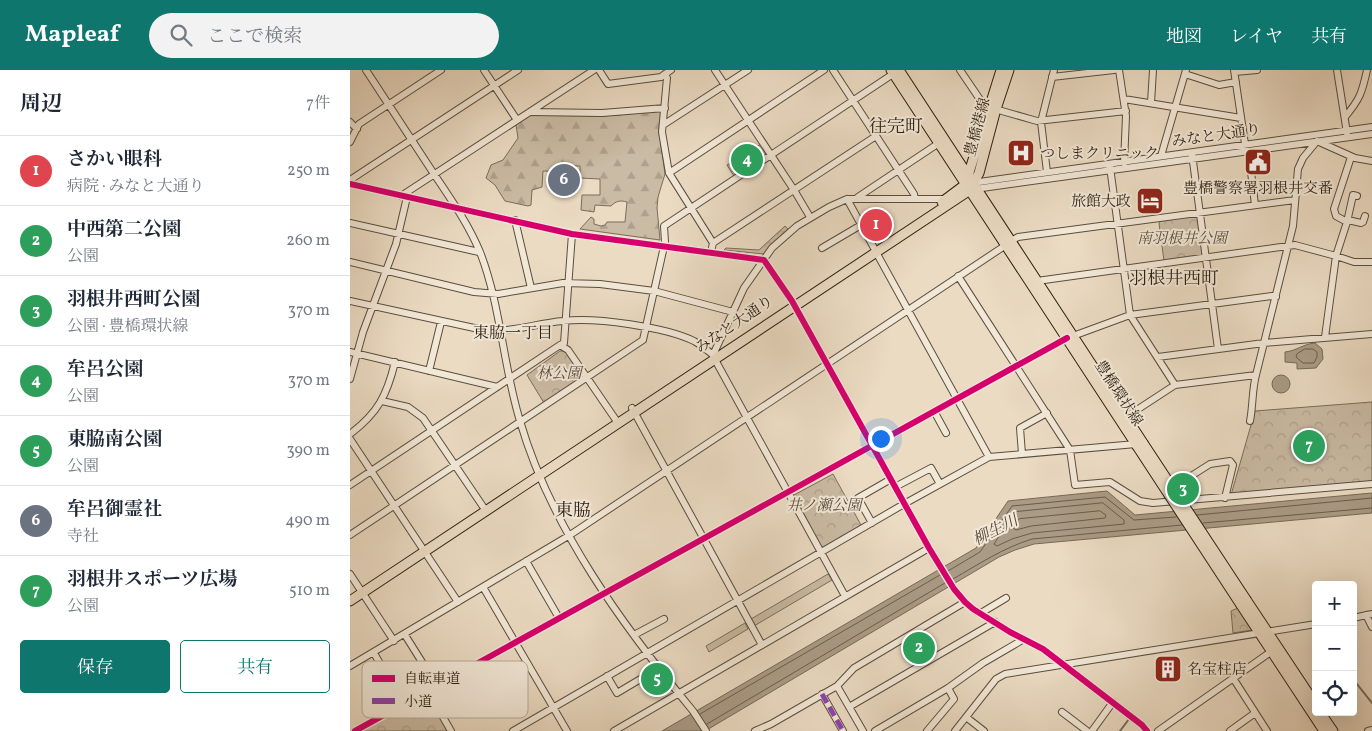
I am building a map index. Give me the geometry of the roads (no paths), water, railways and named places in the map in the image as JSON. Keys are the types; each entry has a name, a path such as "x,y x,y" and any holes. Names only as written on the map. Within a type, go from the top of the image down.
{"main road":[{"name":"豊橋港線","path":"971,184 1001,70"},
{"name":"豊橋港線","path":"992,108 1009,70"},
{"name":"豊橋環状線","path":"896,71 939,143 971,184"},
{"name":"豊橋環状線","path":"896,71 1244,603 1312,699"},
{"name":"みなと大通り","path":"875,250 946,198 971,184"},
{"name":"みなと大通り","path":"350,595 424,550 971,184"},
{"name":"豊橋環状線","path":"1008,243 1037,281 1070,337 1126,417 1139,444 1185,501 1244,603"},
{"name":"みなと大通り","path":"350,601 361,590"},
{"name":"豊橋環状線","path":"1265,633 1272,651 1324,731"},
{"path":"1323,716 1333,731"}],"street":[{"path":"366,70 458,208 480,252 493,294 509,380 520,422 538,472 570,535 604,594 693,710 706,731"},
{"path":"350,142 359,124 441,70"},
{"path":"484,70 517,120"},
{"path":"350,180 518,70"},
{"path":"350,379 353,353 387,271 399,234 404,197 435,174 594,70"},
{"path":"599,70 608,84 661,77 668,72"},
{"path":"715,70 810,217"},
{"path":"663,125 748,70"},
{"path":"669,173 824,70"},
{"path":"833,70 915,198"},
{"path":"960,70 980,101 992,108 1041,122 1126,111"},
{"path":"1047,172 1041,122 1053,73 1114,70"},
{"path":"1119,70 1126,111 1124,164"},
{"path":"1151,103 1153,70"},
{"path":"1255,205 1235,71 1257,70"},
{"path":"1337,70 1347,134"},
{"path":"1345,117 1358,102 1363,91 1367,70"},
{"path":"350,535 644,340 664,245 664,226 896,71"},
{"path":"668,72 662,132 669,173 712,242 711,252"},
{"path":"1161,156 1185,72 1219,85 1236,82"},
{"path":"1124,99 1241,118"},
{"path":"530,112 602,113 665,108"},
{"path":"350,122 357,129"},
{"name":"みなと大通り","path":"1246,148 1317,141 1372,127"},
{"name":"みなと大通り","path":"971,184 1347,134 1372,134"},
{"path":"712,242 876,136"},
{"path":"1250,421 1252,392 1293,226 1296,177 1300,164 1317,141 1351,157 1372,161"},
{"path":"857,198 939,143"},
{"path":"1192,155 1218,349"},
{"name":"みなと大通り","path":"1124,164 1161,156 1192,155"},
{"path":"1351,157 1334,209 1336,216 1347,221 1361,223 1365,216"},
{"path":"1110,166 1130,315 1176,385"},
{"name":"みなと大通り","path":"971,184 1047,172 1110,166"},
{"path":"350,184 572,234 764,260 794,304 904,504 954,590 965,602 981,613 1024,640 1043,649 1113,702 1147,731"},
{"path":"1325,337 1336,256 1353,195 1357,196"},
{"path":"714,357 744,288 772,248 810,217 847,199 946,198"},
{"path":"847,199 989,457"},
{"path":"350,666 570,535 1018,237 1295,200"},
{"path":"515,220 531,288"},
{"path":"350,223 480,252"},
{"path":"822,248 861,225"},
{"path":"350,486 562,344 566,320 572,234"},
{"path":"1037,281 1295,245 1356,262 1372,262"},
{"path":"350,262 474,292 493,294 568,283 600,284 654,291 733,312"},
{"path":"958,276 1070,450 1074,485 1110,482 1119,486 1133,497 1147,503 1225,498 1372,484"},
{"path":"481,661 1016,365 1070,337 1130,315 1276,297"},
{"path":"350,301 480,330 500,332 566,320 586,319 646,328 697,342 714,357 845,596"},
{"path":"429,371 441,322"},
{"path":"1158,358 1264,343 1372,334"},
{"path":"562,344 616,421"},
{"path":"353,353 497,387"},
{"path":"350,434 371,416 382,401 389,388 395,362"},
{"path":"1126,417 1176,385 1256,375"},
{"path":"382,401 403,405 423,418 485,509"},
{"path":"633,410 762,644"},
{"path":"934,411 946,433"},
{"path":"1022,454 1020,428 1047,413"},
{"path":"350,438 458,602"},
{"path":"513,731 904,504 989,457 1139,444"},
{"path":"1185,501 1188,478 1210,464 1230,461 1233,465 1225,498"},
{"path":"895,487 931,468 940,484"},
{"path":"872,523 858,498 891,480"},
{"path":"614,731 929,548"},
{"path":"526,561 559,618"},
{"path":"350,574 394,641"},
{"path":"483,587 526,661"},
{"path":"981,613 1006,598"},
{"path":"755,731 771,724 837,686 854,668 965,602"},
{"path":"1369,615 1372,627"},
{"path":"634,635 664,619"},
{"path":"849,707 995,622"},
{"path":"955,731 996,679 1005,674 1312,625"},
{"path":"404,634 421,661"},
{"path":"876,731 948,688 983,663 1024,640"},
{"path":"1158,731 1272,651"},
{"path":"374,653 379,661"},
{"path":"528,665 567,731"},
{"path":"607,676 617,692 659,668"},
{"path":"1232,678 1267,731"},
{"path":"837,686 863,731"},
{"path":"928,731 954,699 948,688"},
{"path":"822,694 842,731"},
{"path":"1092,731 1113,702"},
{"path":"1062,712 1087,731"},
{"path":"1230,731 1255,713"},
{"path":"966,717 984,731"},
{"path":"354,731 378,718"},
{"path":"444,718 451,731"},
{"path":"1368,731 1372,730"}],"water":[{"path":"1315,343 1322,349 1323,359 1316,368 1297,369 1297,363 1285,362 1285,352"},
{"path":"1281,375 1287,378 1290,384 1287,390 1281,393 1275,390 1272,384 1275,378"},
{"name":"柳生川","path":"1107,491 1135,515 1372,493 1372,513 1034,544 999,557 705,731 662,731 976,548 1008,501"}],"waterway":[{"path":"1357,684 1372,703"},
{"path":"1120,731 1129,719"}],"place":[{"name":"つしまクリニック","path":"1021,153"},
{"name":"牟呂公園","path":"747,160"},
{"name":"豊橋警察署羽根井交番","path":"1258,162"},
{"name":"牟呂御霊社","path":"564,180"},
{"name":"旅館大政","path":"1150,201"},
{"name":"さかい眼科","path":"876,225"},
{"name":"羽根井スポーツ広場","path":"1309,446"},
{"name":"羽根井西町公園","path":"1183,489"},
{"name":"中西第二公園","path":"919,648"},
{"name":"名宝柱店","path":"1168,669"},
{"name":"東脇南公園","path":"657,679"}],"district":[{"name":"往完町","path":"896,126"},
{"name":"羽根井西町","path":"1174,278"},
{"name":"東脇一丁目","path":"513,332"},
{"name":"東脇","path":"573,510"}],"park label":[{"name":"南羽根井公園","path":"1182,238"},
{"name":"林公園","path":"559,373"},
{"name":"井ノ瀬公園","path":"824,505"}]}
